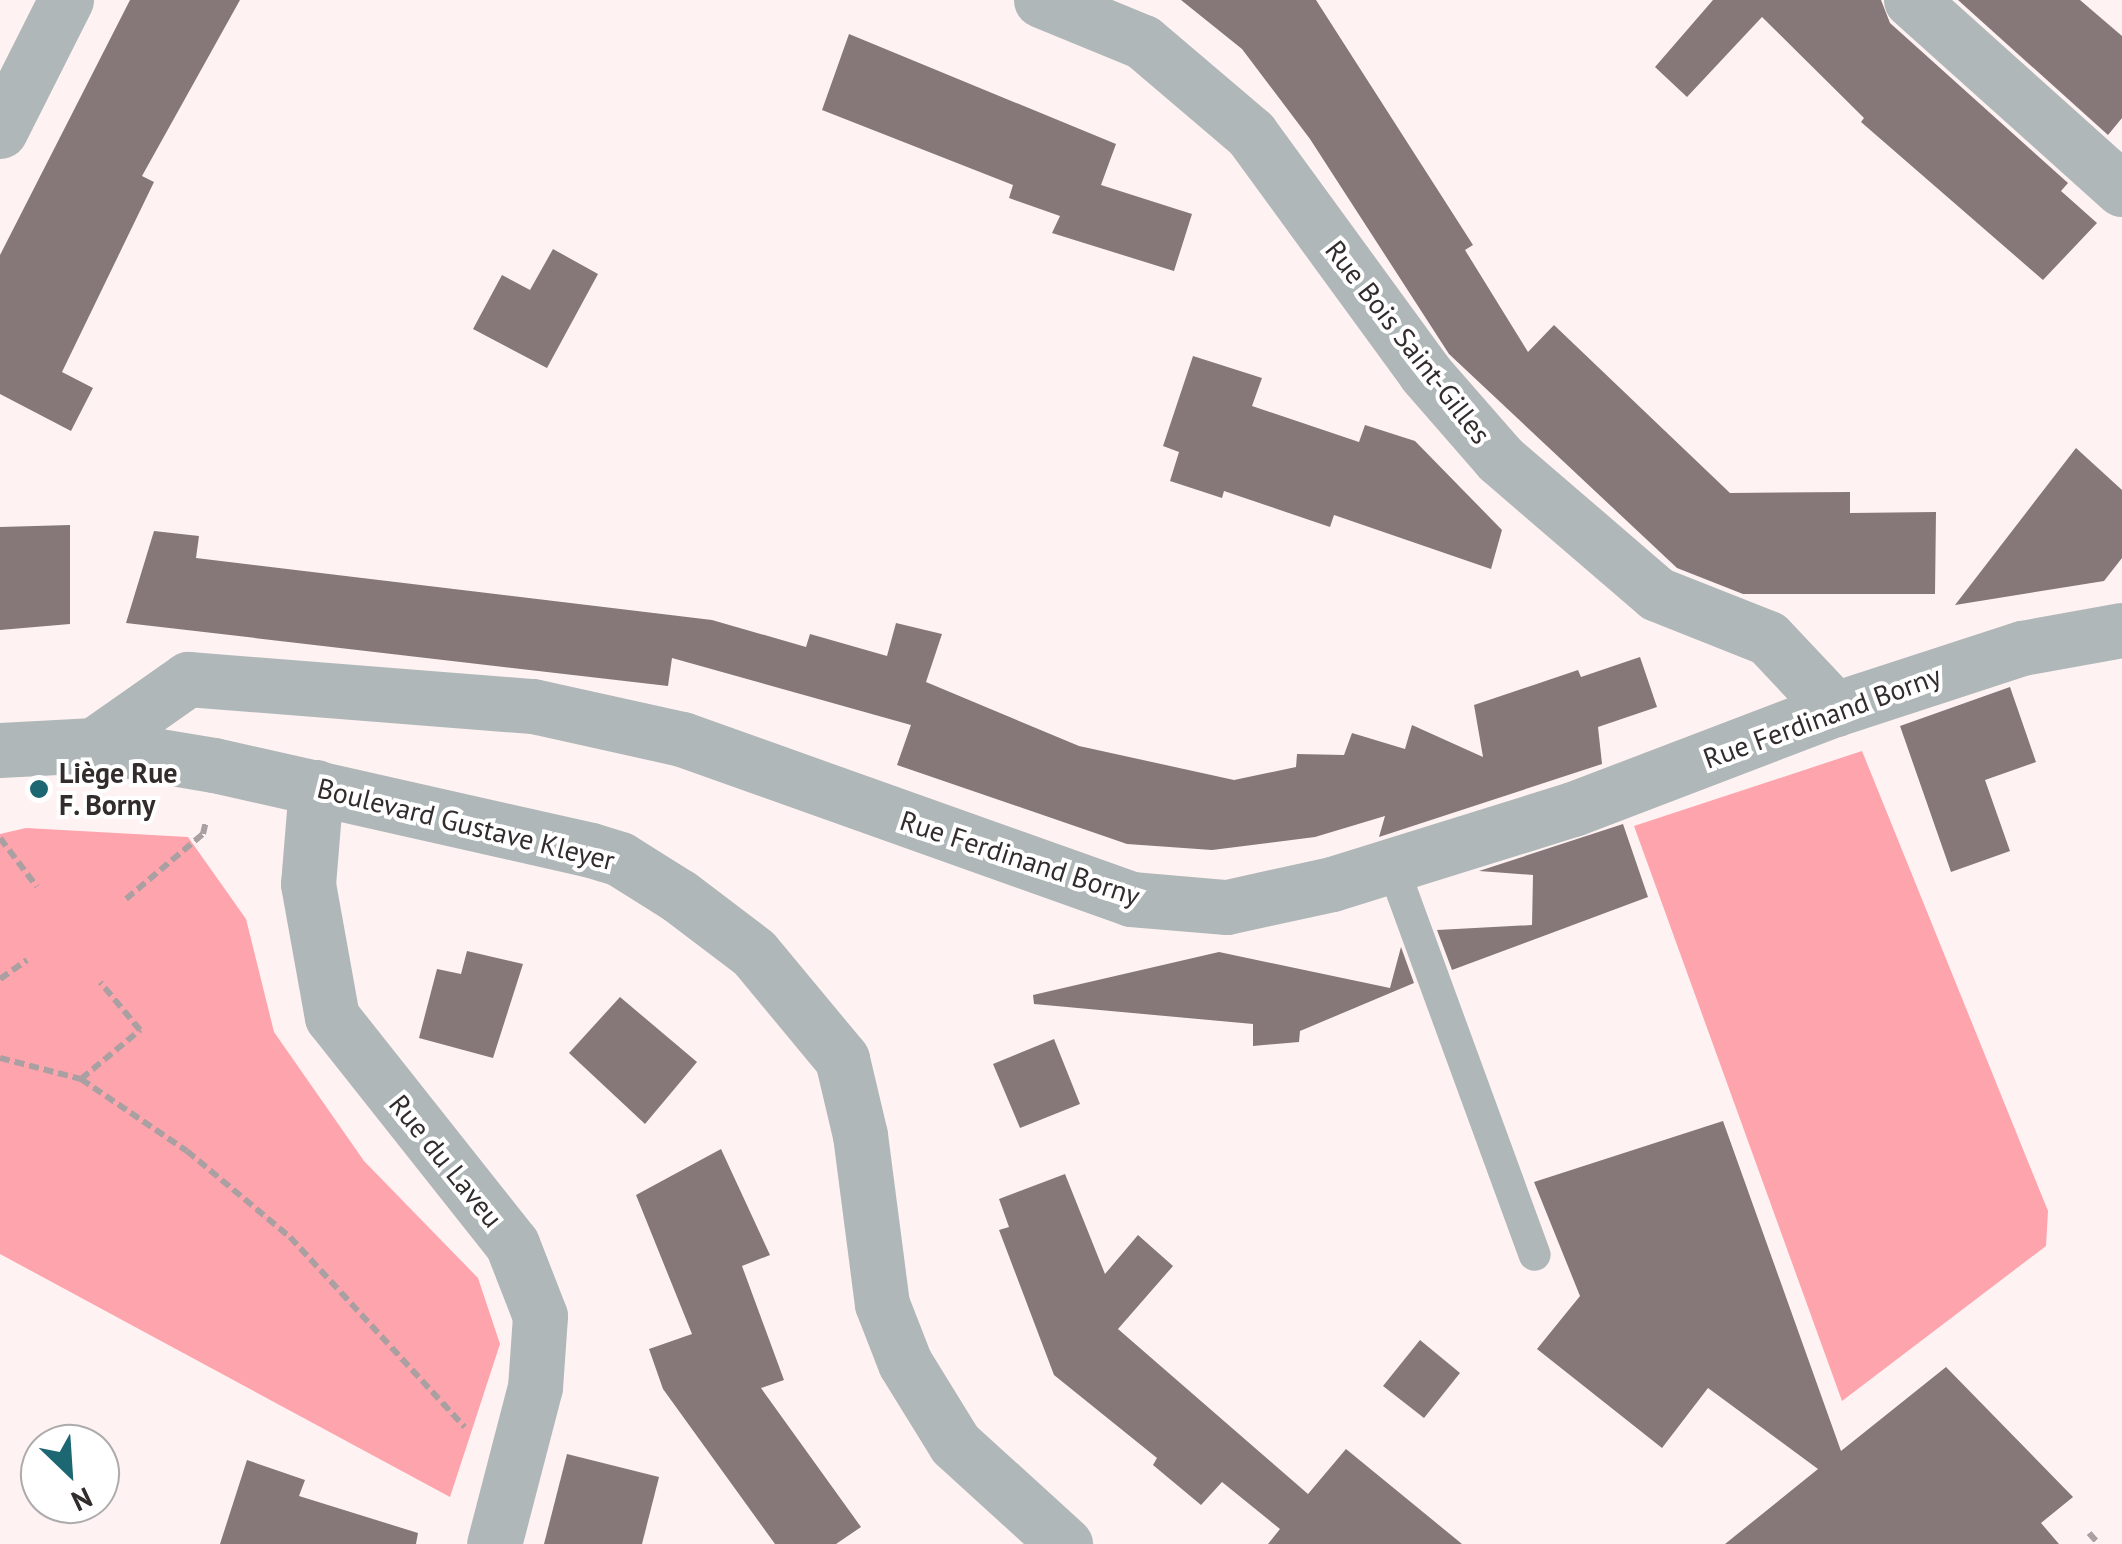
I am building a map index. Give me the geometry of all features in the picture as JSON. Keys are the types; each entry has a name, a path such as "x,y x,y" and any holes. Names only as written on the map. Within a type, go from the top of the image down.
{"street":[{"path":"0,132 66,0"},
{"name":"Rue Bois Saint-Gilles","path":"1041,0 1143,42 1252,134 1424,373 1500,459 1656,594 1768,638 1835,709"},
{"path":"1911,0 2122,188"},
{"name":"Rue Ferdinand Borny","path":"94,745 188,679 385,690 533,706 682,739 1131,899 1227,907 1392,865 1572,809 1835,709 2022,648 2122,630"},
{"name":"Boulevard Gustave Kleyer","path":"0,750 94,745 316,787 620,859 754,953 842,1058 860,1135 882,1304 905,1363 955,1444 1065,1544"},
{"name":"Rue du Laveu","path":"316,787 308,884 332,1017 501,1228 540,1316 534,1388 494,1544"}],"lane":[{"path":"1392,865 1535,1255"}],"path":[{"path":"126,899 204,834"},
{"path":"0,838 37,887"},
{"path":"0,979 27,960"},
{"path":"81,1079 140,1030 100,982"},
{"path":"0,1050 3,1059 81,1079 188,1151 290,1236 394,1344 508,1478"},
{"path":"2089,1533 2098,1544"}],"shaded area":[{"path":"1862,751 2048,1211 2046,1246 1842,1401 1634,826"},
{"path":"26,828 188,837 246,919 274,1032 364,1161 478,1278 500,1344 450,1497 0,1254 0,834"}],"building":[{"path":"130,0 240,0 142,176 154,182 62,372 93,388 71,431 0,394 0,255"},
{"path":"1181,0 1316,0 1473,245 1465,250 1528,352 1554,325 1730,493 1850,492 1850,513 1936,512 1935,594 1743,594 1677,568 1449,354 1310,139 1242,49"},
{"path":"1713,0 1881,0 1890,23 2068,183 2061,191 2097,223 2043,280 1861,122 1864,118 1762,17 1687,97 1655,67"},
{"path":"1958,0 2080,0 2122,36 2122,118 2108,135"},
{"path":"849,34 1116,144 1101,185 1192,214 1174,271 1052,233 1060,216 1009,198 1013,185 822,110"},
{"path":"553,249 598,274 547,368 473,329 502,275 530,290"},
{"path":"1193,356 1262,378 1252,406 1359,442 1365,425 1415,441 1502,530 1491,569 1334,515 1330,527 1224,491 1222,498 1170,481 1179,452 1163,446"},
{"path":"2076,448 2122,490 2122,558 2104,581 1955,605"},
{"path":"70,525 70,624 0,630 0,527"},
{"path":"154,531 199,536 196,558 712,620 806,647 810,634 887,656 896,623 942,634 926,682 1079,746 1234,780 1296,767 1297,754 1344,755 1352,733 1405,749 1412,725 1483,757 1474,705 1578,670 1581,677 1640,657 1657,707 1598,727 1602,764 1379,837 1385,816 1315,837 1212,850 1127,844 897,765 911,725 672,658 668,686 126,623"},
{"path":"2010,687 2036,762 1985,780 2010,851 1951,872 1900,726"},
{"path":"1623,824 1648,897 1452,970 1437,930 1532,925 1533,875 1479,871"},
{"path":"1401,947 1414,983 1300,1031 1299,1042 1253,1046 1253,1024 1034,1004 1033,995 1219,952 1390,988"},
{"path":"467,951 523,964 493,1058 419,1038 437,969 461,974"},
{"path":"620,997 697,1062 645,1124 569,1053"},
{"path":"1054,1039 1080,1104 1020,1128 993,1064"},
{"path":"1723,1121 1841,1451 1946,1367 2073,1497 2041,1523 2059,1544 1725,1544 1818,1469 1708,1388 1662,1448 1537,1349 1580,1296 1534,1182"},
{"path":"721,1149 770,1255 742,1266 784,1380 761,1388 861,1527 836,1544 775,1544 663,1389 649,1349 692,1334 636,1195"},
{"path":"1065,1174 1105,1274 1138,1235 1173,1266 1118,1329 1308,1494 1346,1449 1462,1544 1268,1544 1280,1529 1222,1482 1201,1505 1153,1465 1157,1458 1054,1375 999,1230 1009,1227 999,1199"},
{"path":"1420,1340 1460,1373 1424,1418 1383,1386"},
{"path":"567,1454 659,1477 642,1544 544,1544"},
{"path":"247,1460 305,1480 299,1496 418,1533 416,1544 220,1544"}],"place":[{"name":"Liège Rue F. Borny","path":"39,789"}]}
